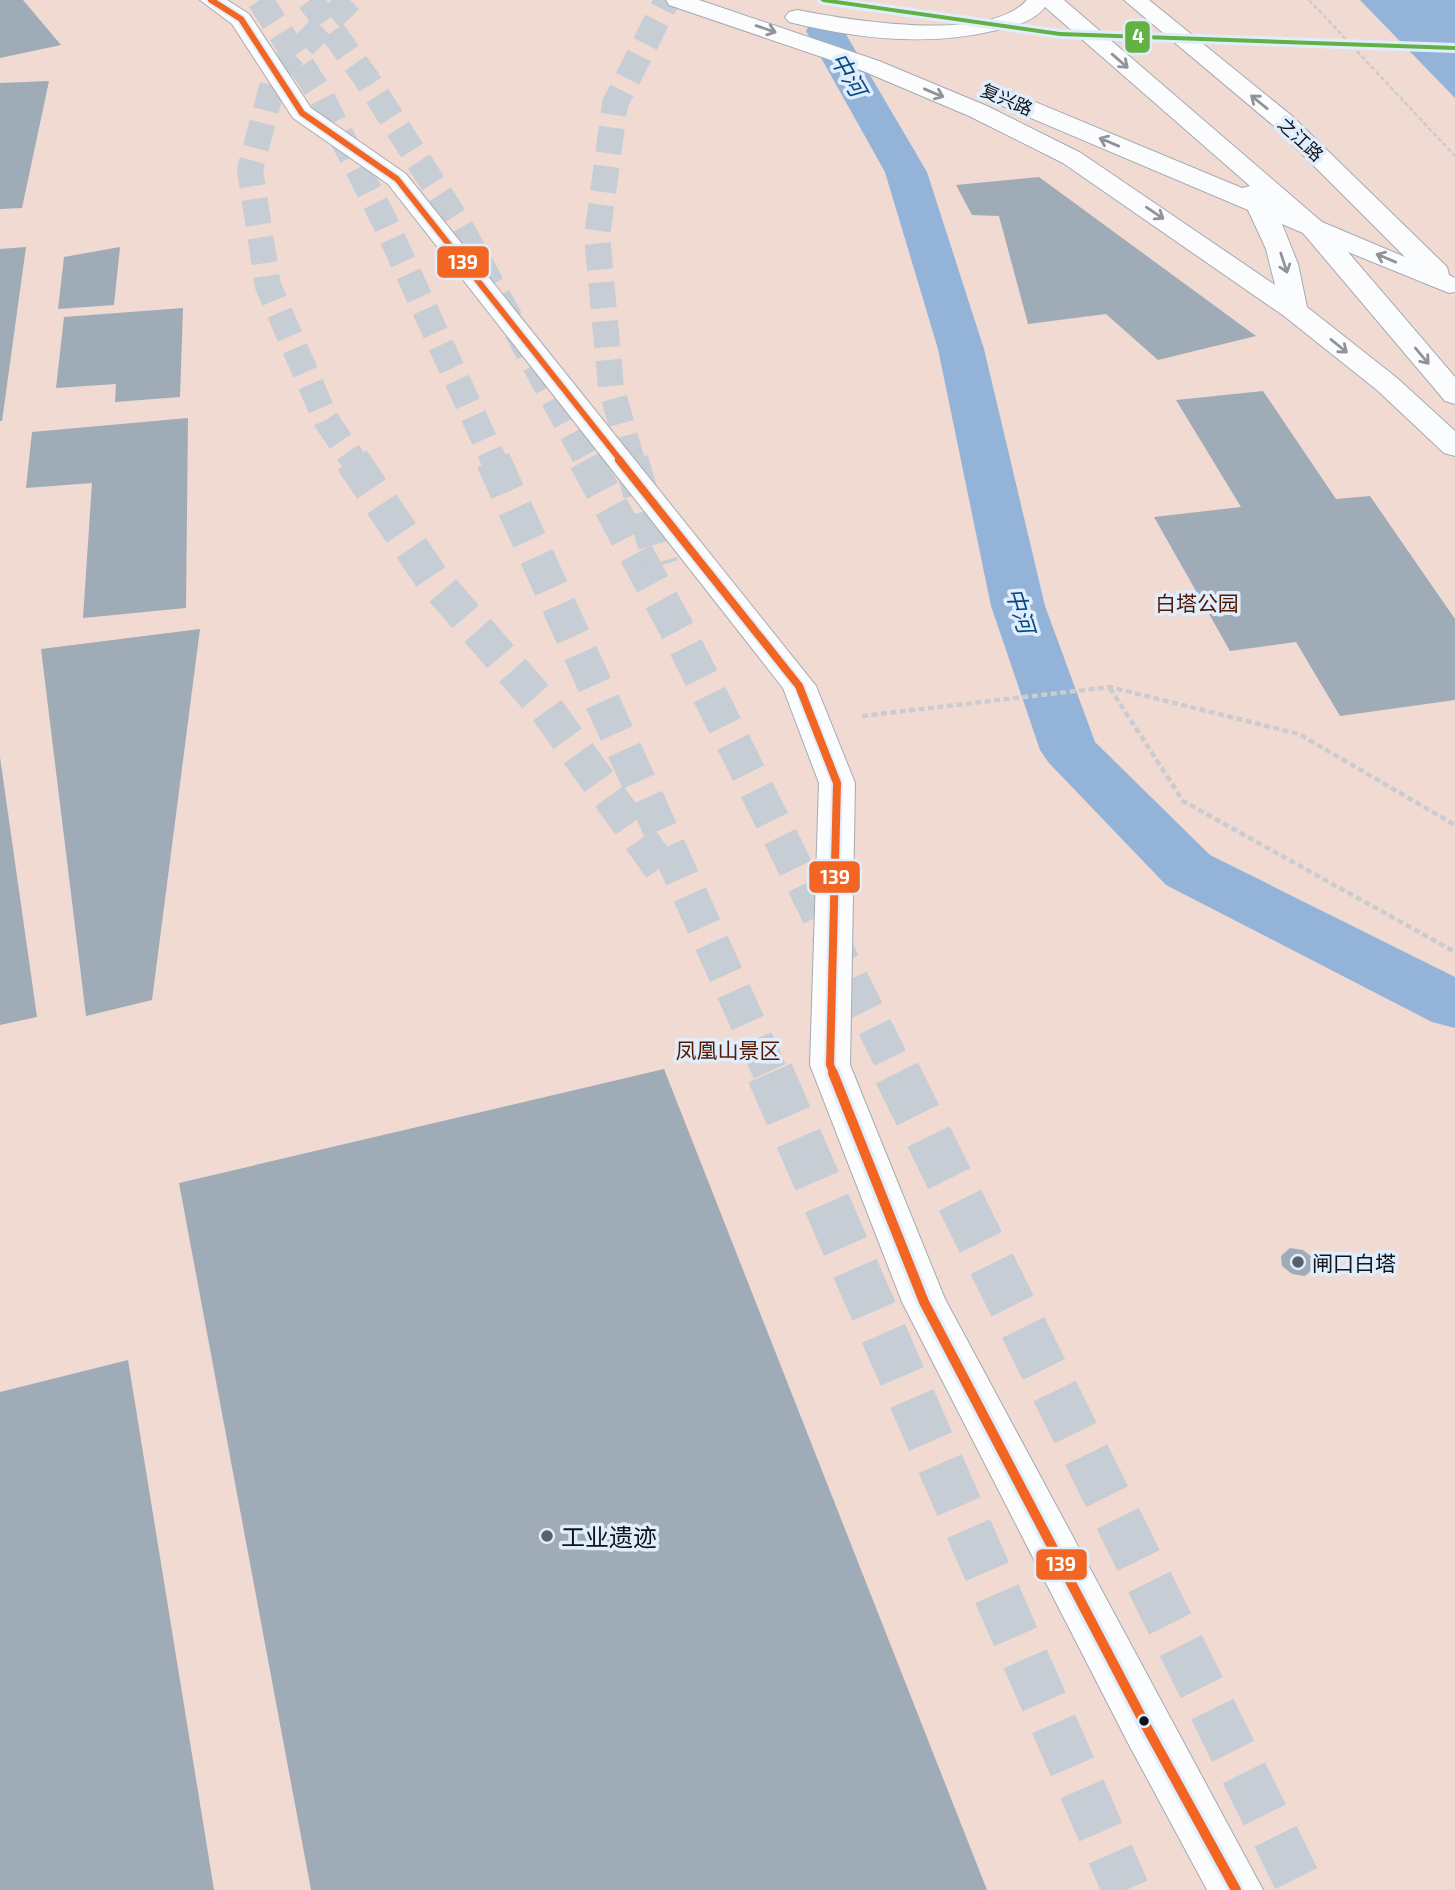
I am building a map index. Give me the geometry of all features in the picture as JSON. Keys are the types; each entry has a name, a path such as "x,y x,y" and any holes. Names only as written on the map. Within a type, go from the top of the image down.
{"main road":[{"name":"复兴路","path":"677,0 871,66 978,111 1073,158 1294,310 1387,384 1455,447"},
{"path":"797,17 870,31 913,35 953,32 1012,19 1034,9 1038,0"},
{"path":"1050,0 1213,141 1271,203 1312,226 1452,289"},
{"name":"之江路","path":"1135,0 1283,121 1352,186 1452,289"},
{"path":"238,6 302,113 397,179 799,686 837,783 830,1065 925,1302 1146,1726 1236,1890"},
{"name":"复兴路","path":"775,8 904,56 1271,203"},
{"name":"复兴路","path":"1073,158 1196,197 1271,203 1352,186"},
{"path":"1271,203 1294,310"},
{"path":"1312,226 1455,395"}],"path":[{"path":"1309,0 1455,156"},
{"path":"1110,687 1183,801 1455,952"},
{"path":"853,717 1110,687 1299,734 1455,825"}],"green space":[{"name":"凤凰山景区","path":"0,0 1366,0 1455,93 1455,1890 0,1890"}],"water":[{"path":"1360,0 1455,0 1455,98"}],"building":[{"path":"0,0 23,0 61,45 0,58"},
{"path":"49,81 22,208 0,209 0,83"},
{"path":"1039,177 1256,336 1158,360 1106,314 1028,324 999,216 972,215 956,185"},
{"path":"26,247 2,421 0,421 0,249"},
{"path":"120,247 114,305 58,309 64,257"},
{"path":"183,308 180,397 115,402 116,384 56,388 64,317"},
{"path":"1263,391 1336,499 1370,496 1455,619 1455,700 1340,716 1296,642 1230,651 1154,517 1241,507 1176,400"},
{"path":"188,418 186,608 83,618 92,483 26,488 32,432"},
{"path":"200,629 152,1000 86,1016 41,649"},
{"path":"0,757 37,1017 0,1025"},
{"name":"工业遗迹","path":"664,1069 987,1890 311,1890 179,1183"},
{"name":"闸口白塔","path":"1290,1248 1303,1250 1313,1258 1314,1268 1305,1276 1292,1274 1282,1266 1281,1256"},
{"path":"128,1360 214,1890 0,1890 0,1392"}],"waterway":[{"name":"中河","path":"825,31 906,172 961,349 1018,606 1069,750 1188,870 1455,1005"}],"tunnel":[{"path":"260,0 294,54"},
{"path":"310,0 326,23"},
{"path":"326,23 350,0"},
{"path":"632,461 611,387 597,236 615,104 667,0"},
{"path":"294,54 326,23"},
{"path":"326,23 366,78 460,226 587,461"},
{"path":"294,54 321,96 384,220 494,461"},
{"path":"294,54 276,72 250,170 268,286 326,420 354,461"},
{"path":"352,460 431,577 547,710 661,868"},
{"path":"493,460 771,1074"},
{"path":"586,460 680,635 898,1074"},
{"path":"631,460 661,565"},
{"path":"770,1073 1126,1890"},
{"path":"897,1073 1302,1890"}],"transit line":[{"name":"139","path":"211,0 241,19 302,113 397,179 799,686 837,783 830,1065 924,1302 1146,1726 1236,1890"},
{"name":"4","path":"823,0 1060,34 1455,48"}],"place":[{"name":"闸口白塔","path":"1298,1262"},
{"name":"工业遗迹","path":"547,1536"}],"park label":[{"name":"白塔公园","path":"1197,602"}]}
